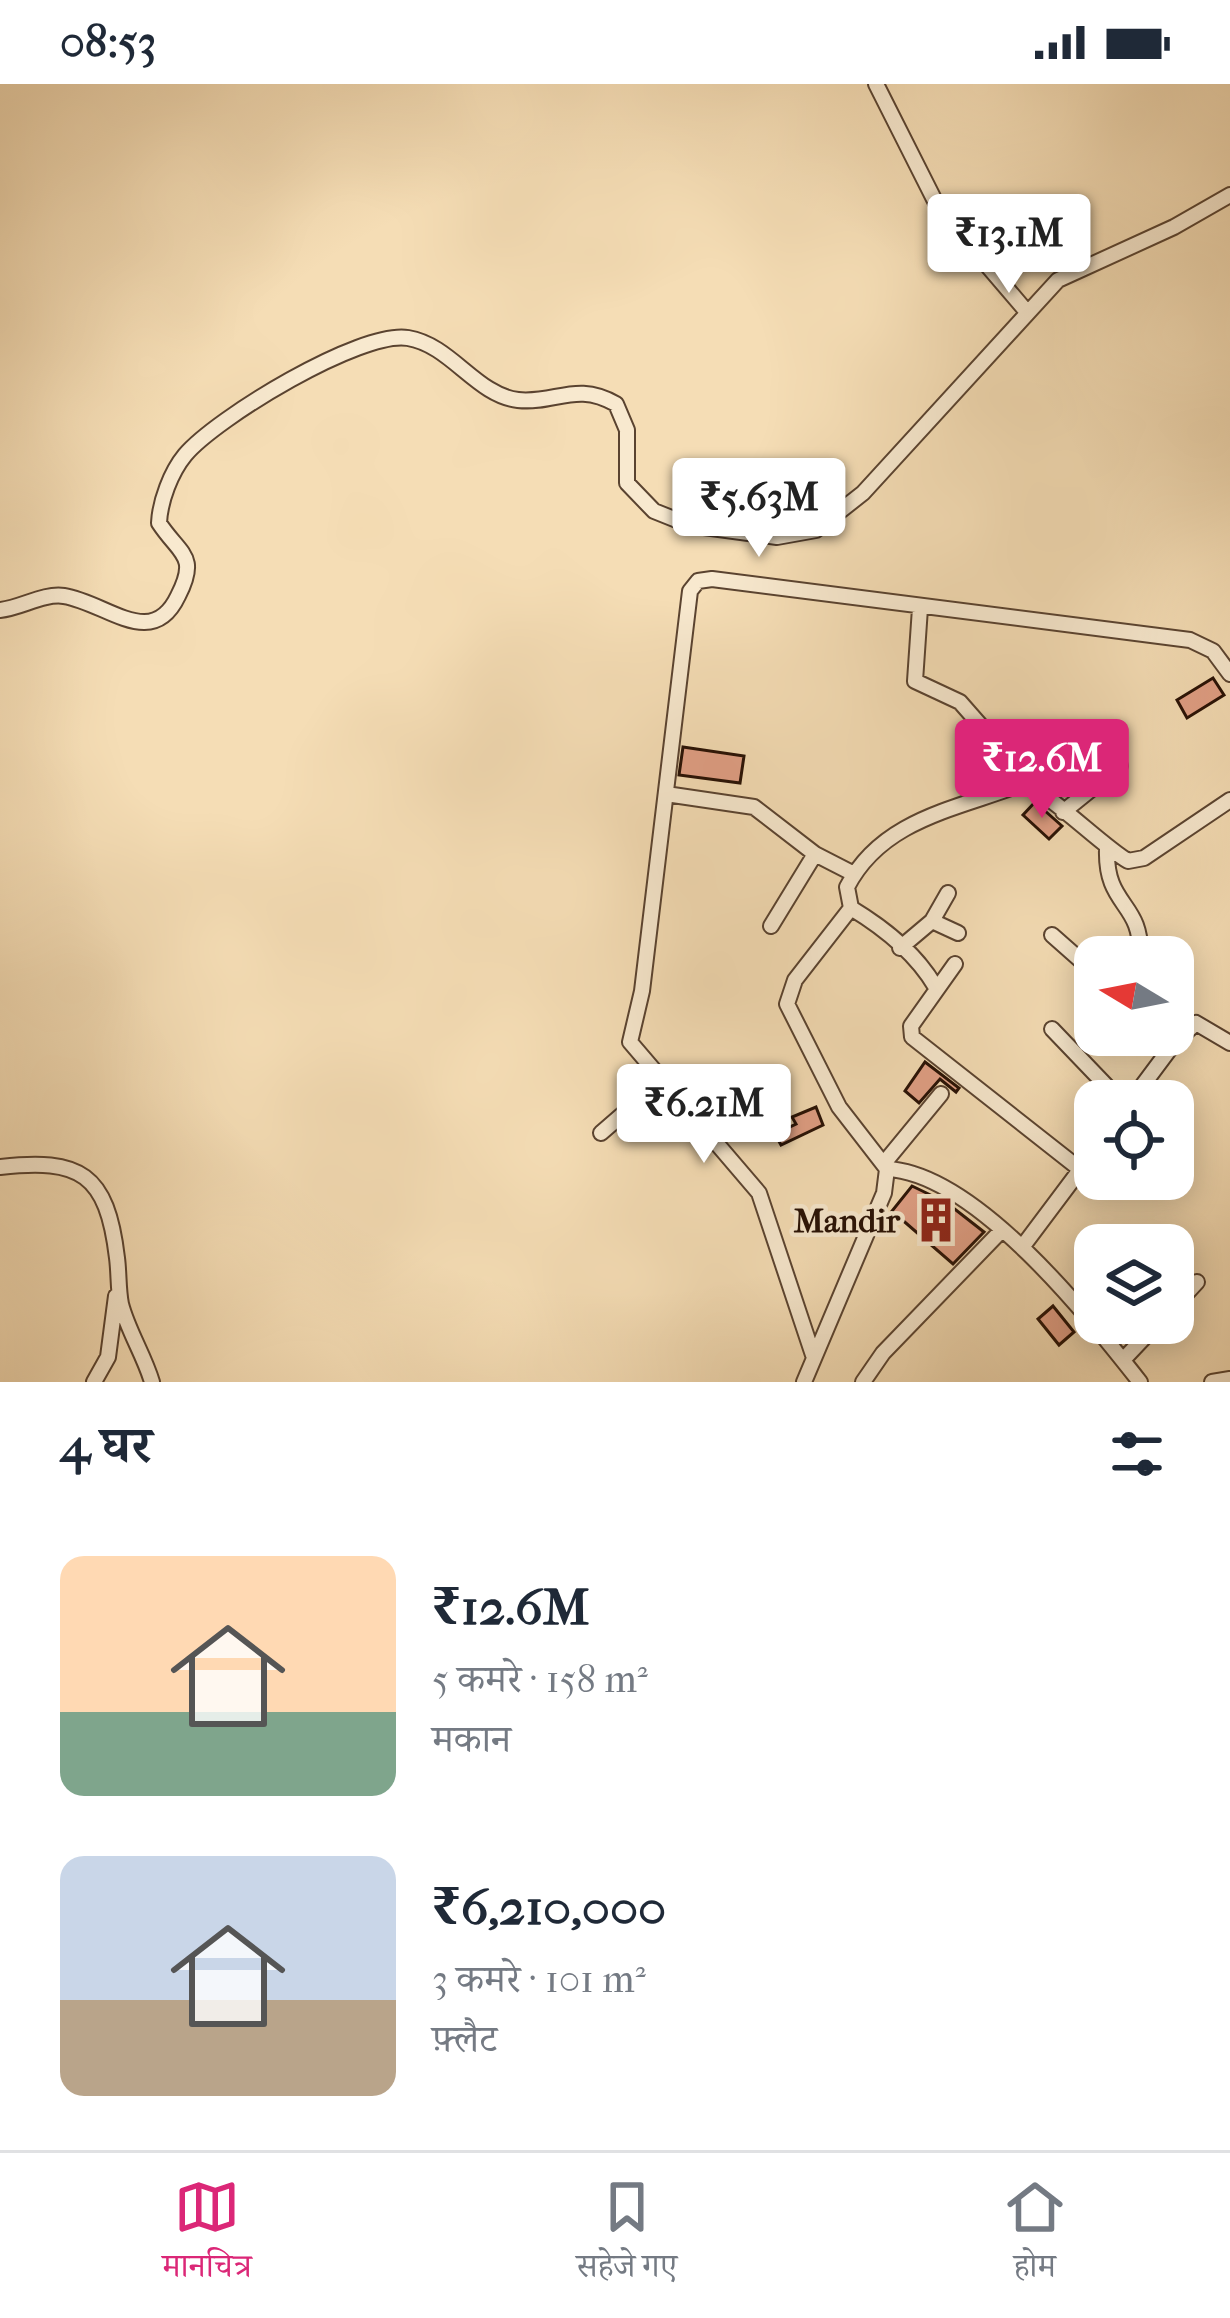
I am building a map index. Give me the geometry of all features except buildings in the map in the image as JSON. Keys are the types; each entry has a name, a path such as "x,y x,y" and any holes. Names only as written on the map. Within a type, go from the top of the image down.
{"street":[{"path":"876,84 939,209 1027,312"},
{"path":"0,610 58,596 138,623 163,619 172,610 189,569 184,552 160,523 162,504 183,458 231,415 373,340 401,337 428,343 511,398 571,391 607,399 625,417 628,483 654,511 689,525 777,537 816,530 840,516 1058,280 1174,227 1230,194"},
{"path":"813,1355 759,1193 630,1042 642,991 690,591 698,581 712,579 1190,640 1213,651 1230,674"},
{"path":"920,608 916,681 960,702 1031,783 1107,848 1137,862 1230,800"},
{"path":"1063,812 1120,766"},
{"path":"935,986 900,948 895,935 851,908 847,887 880,843 913,822 1031,783"},
{"path":"666,794 754,807 814,854 854,874"},
{"path":"1107,848 1107,881 1140,927 1140,936"},
{"path":"771,926 814,854"},
{"path":"900,948 921,935 948,893"},
{"path":"851,908 795,980 787,1004 839,1107 886,1166 922,1174 1023,1246 1140,1382"},
{"path":"932,921 958,933"},
{"path":"1052,935 1074,954"},
{"path":"955,964 911,1026 912,1037 1074,1164"},
{"path":"1194,1025 1201,1023 1230,1043"},
{"path":"1052,1029 1101,1080"},
{"path":"601,1133 662,1081"},
{"path":"804,1382 884,1193 886,1166 941,1094"},
{"path":"0,1167 62,1164 91,1183 113,1234 125,1318 152,1382"},
{"path":"1023,1246 1074,1179"},
{"path":"863,1382 884,1353 1001,1231"},
{"path":"1194,1285 1197,1282"},
{"path":"94,1382 108,1357 118,1287"},
{"path":"1123,1360 1139,1344"},
{"path":"1212,1382 1230,1379"}],"place":[{"name":"Mandir","path":"936,1220"}]}
